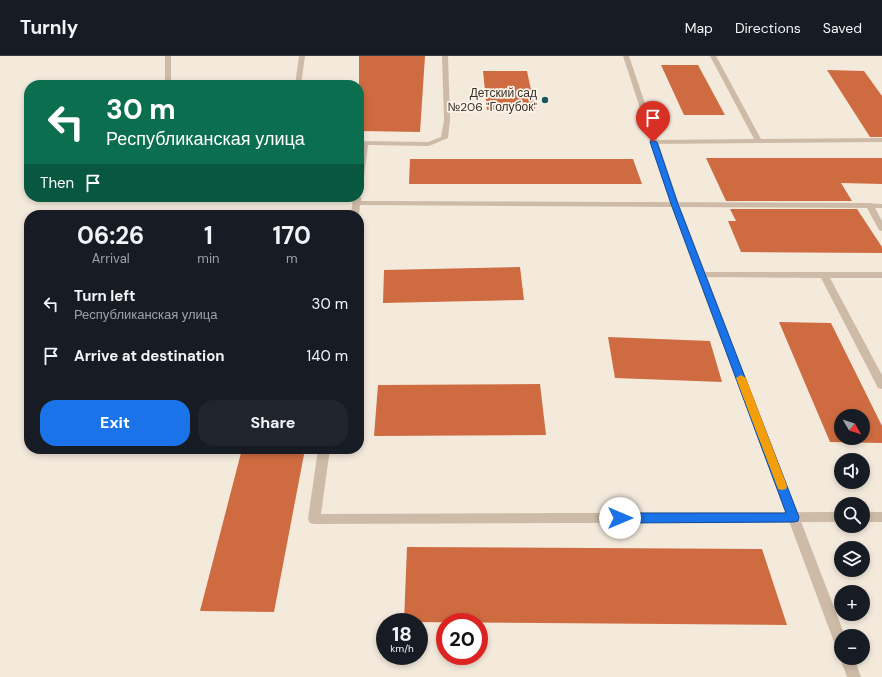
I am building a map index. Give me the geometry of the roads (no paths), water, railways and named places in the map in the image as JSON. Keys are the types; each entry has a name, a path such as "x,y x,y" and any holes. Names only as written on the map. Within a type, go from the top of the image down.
{"street":[{"path":"168,56 168,80"},
{"path":"299,80 302,56"},
{"path":"364,143 429,144 444,138 447,120 445,56"},
{"path":"626,56 653,142 675,204 836,629"},
{"path":"713,56 759,141"},
{"path":"653,142 882,140"},
{"path":"364,200 882,206"},
{"path":"869,206 882,228"},
{"path":"702,275 882,275"},
{"path":"824,275 882,385"},
{"path":"323,454 314,519 834,517"},
{"path":"870,517 882,517"},
{"path":"850,665 854,677"}],"place":[{"name":"Детский сад №206 \"Голубок\"","path":"545,100"}]}
